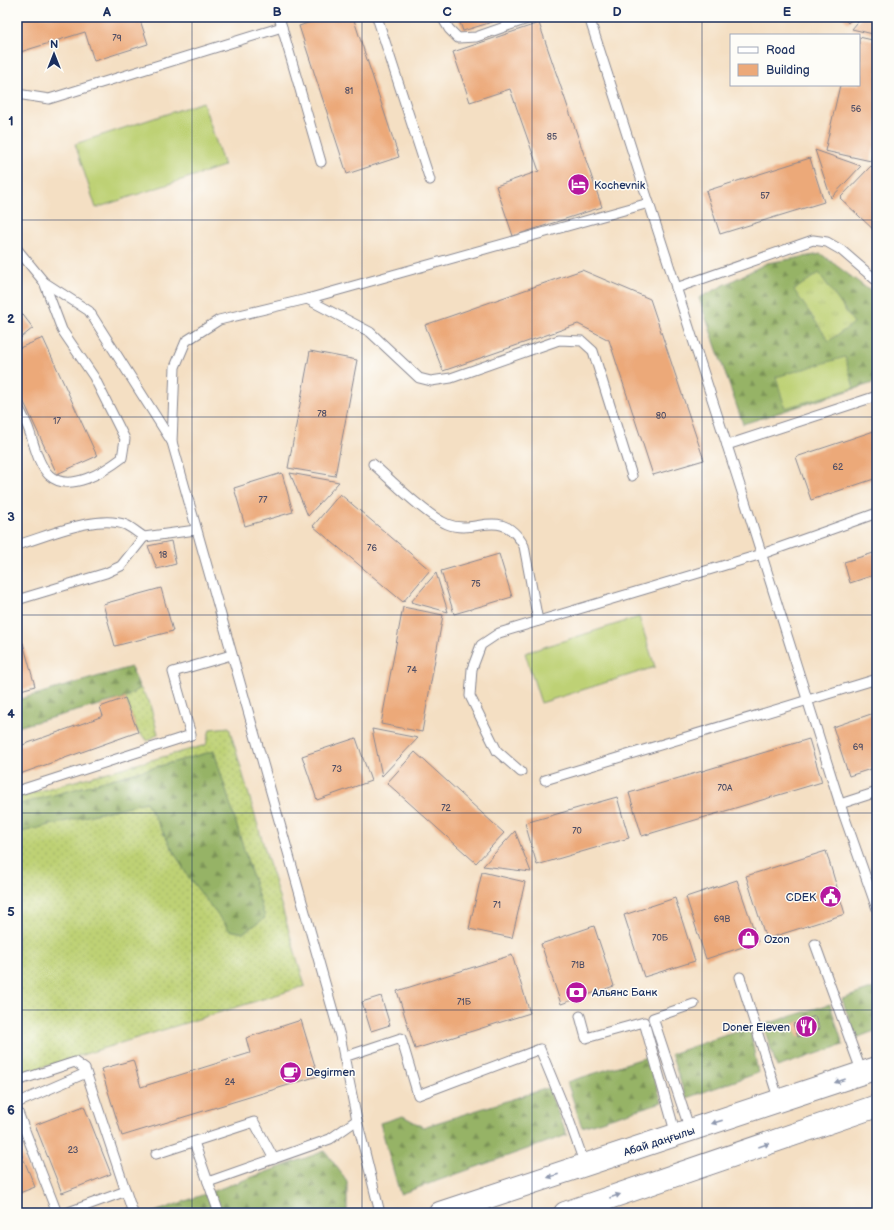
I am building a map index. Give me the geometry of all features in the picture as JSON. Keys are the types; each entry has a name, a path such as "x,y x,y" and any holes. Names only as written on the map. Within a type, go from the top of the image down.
{"main road":[{"name":"Абай даңғылы","path":"440,1213 869,1071"},
{"path":"565,1213 877,1106"}],"lane":[{"path":"279,17 321,162"},
{"path":"377,17 430,180"},
{"path":"442,17 449,29 458,38 476,37 533,17"},
{"path":"589,17 762,554 840,804 877,908"},
{"path":"17,94 49,100 282,27"},
{"path":"172,442 175,367 186,341 219,320 307,299 649,203"},
{"path":"676,288 813,240 827,242 836,247 877,281"},
{"path":"17,249 44,282 90,311 172,442 231,656 340,1036 357,1120 380,1213"},
{"path":"17,405 30,431 38,458 49,475 60,482 74,482 102,473 122,458 126,439 94,378 62,330 44,282"},
{"path":"307,299 370,332 419,378 431,381 451,378 559,340 582,341 593,351 632,476"},
{"path":"727,445 877,396"},
{"path":"373,464 435,518 448,525 463,526 493,523 510,528 518,536 524,546 538,621"},
{"path":"521,772 498,751 470,696 472,668 481,645 499,633 762,554 877,513"},
{"path":"17,545 89,523 109,522 126,525 144,537 196,530"},
{"path":"17,600 106,573 121,566 144,537"},
{"path":"17,792 191,735 173,672 231,656"},
{"path":"545,780 877,679"},
{"path":"840,804 877,792"},
{"path":"815,944 869,1071"},
{"path":"740,977 778,1101"},
{"path":"683,1133 653,1018 694,1004"},
{"path":"580,1016 586,1038 644,1022 683,1133"},
{"path":"344,1057 401,1038 418,1095 540,1049 568,1117 584,1165"},
{"path":"17,1080 75,1062 85,1069 133,1213"},
{"path":"17,1102 86,1073"},
{"path":"17,1110 57,1213"},
{"path":"208,1182 330,1139 357,1120"},
{"path":"156,1154 254,1122 274,1159"},
{"path":"194,1142 219,1213"},
{"path":"66,1213 126,1191"}],"green space":[{"path":"203,102 224,166 96,208 75,144"},
{"path":"821,254 877,296 877,370 873,383 743,424 699,298 767,263"},
{"path":"819,273 854,323 829,341 794,290"},
{"path":"845,357 854,388 785,408 776,377"},
{"path":"639,617 655,667 541,703 525,653"},
{"path":"131,667 140,688 125,698 17,727 17,700"},
{"path":"140,688 149,701 158,734 148,741 138,732 125,698"},
{"path":"229,727 305,986 17,1075 17,797 206,745 210,729"},
{"path":"214,751 265,918 243,933 229,930 187,875 146,802 17,833 17,805"},
{"path":"877,987 877,1030 856,1038 842,999"},
{"path":"830,1004 843,1045 777,1067 763,1025"},
{"path":"750,1029 758,1073 686,1098 671,1054 726,1035"},
{"path":"647,1057 662,1102 582,1127 567,1082"},
{"path":"548,1088 567,1135 400,1194 380,1123 403,1116 423,1127"},
{"path":"325,1151 347,1181 347,1211 342,1213 152,1213"}],"building":[{"path":"17,17 139,17 148,44 94,61 85,32 17,53"},
{"path":"325,17 353,17 399,157 347,174 299,26"},
{"path":"458,17 508,17 463,31"},
{"path":"842,17 854,17 848,23"},
{"path":"862,17 877,17 877,35 852,29"},
{"path":"539,23 602,207 513,236 496,186 539,171 510,89 470,102 453,52"},
{"path":"860,37 877,41 877,134 871,161 825,151 840,86 860,86"},
{"path":"815,150 861,166 831,198"},
{"path":"810,158 824,202 720,234 706,191"},
{"path":"871,166 877,172 877,233 840,198"},
{"path":"582,270 650,299 704,460 653,475 609,340 578,324 443,371 425,325"},
{"path":"17,307 33,328 17,341"},
{"path":"43,338 97,456 57,474 17,387 17,349"},
{"path":"310,351 357,360 335,476 288,468"},
{"path":"877,430 877,478 811,500 796,457"},
{"path":"282,473 293,512 245,526 234,488"},
{"path":"290,473 339,482 308,516"},
{"path":"340,494 430,570 403,602 313,526"},
{"path":"171,541 176,564 157,569 148,546"},
{"path":"877,552 877,574 850,583 844,562"},
{"path":"499,554 512,597 454,614 441,571"},
{"path":"436,573 448,612 411,602"},
{"path":"161,588 173,631 115,646 103,604"},
{"path":"403,607 443,615 422,732 381,724"},
{"path":"23,643 35,686 17,691 17,645"},
{"path":"125,698 138,732 17,775 17,747 103,716 100,707"},
{"path":"877,712 877,767 849,776 833,727"},
{"path":"372,729 418,738 382,776"},
{"path":"356,738 371,781 317,800 302,756"},
{"path":"809,739 822,782 642,836 629,793"},
{"path":"415,752 504,833 476,863 387,783"},
{"path":"617,797 629,838 537,865 525,823"},
{"path":"515,831 531,872 483,866"},
{"path":"826,851 845,914 766,939 746,876"},
{"path":"482,872 525,882 512,938 469,929"},
{"path":"737,880 758,942 706,959 686,897"},
{"path":"675,898 695,961 644,977 624,915"},
{"path":"594,926 614,986 561,1004 541,944"},
{"path":"512,955 530,1013 415,1049 397,991"},
{"path":"381,996 390,1025 371,1031 362,1002"},
{"name":"Doner Eleven","path":"815,1016 820,1029 798,1037 793,1024"},
{"path":"301,1020 318,1076 122,1136 101,1069 133,1060 141,1087 250,1053 246,1038"},
{"path":"84,1106 111,1174 62,1193 35,1125"},
{"path":"17,1143 35,1187 17,1194"}],"place":[{"name":"Kochevnik","path":"579,185"},
{"name":"CDEK","path":"831,897"},
{"name":"Ozon","path":"748,939"},
{"name":"Альянс Банк","path":"576,992"},
{"name":"Doner Eleven","path":"806,1027"},
{"name":"Degirmen","path":"291,1072"}]}
